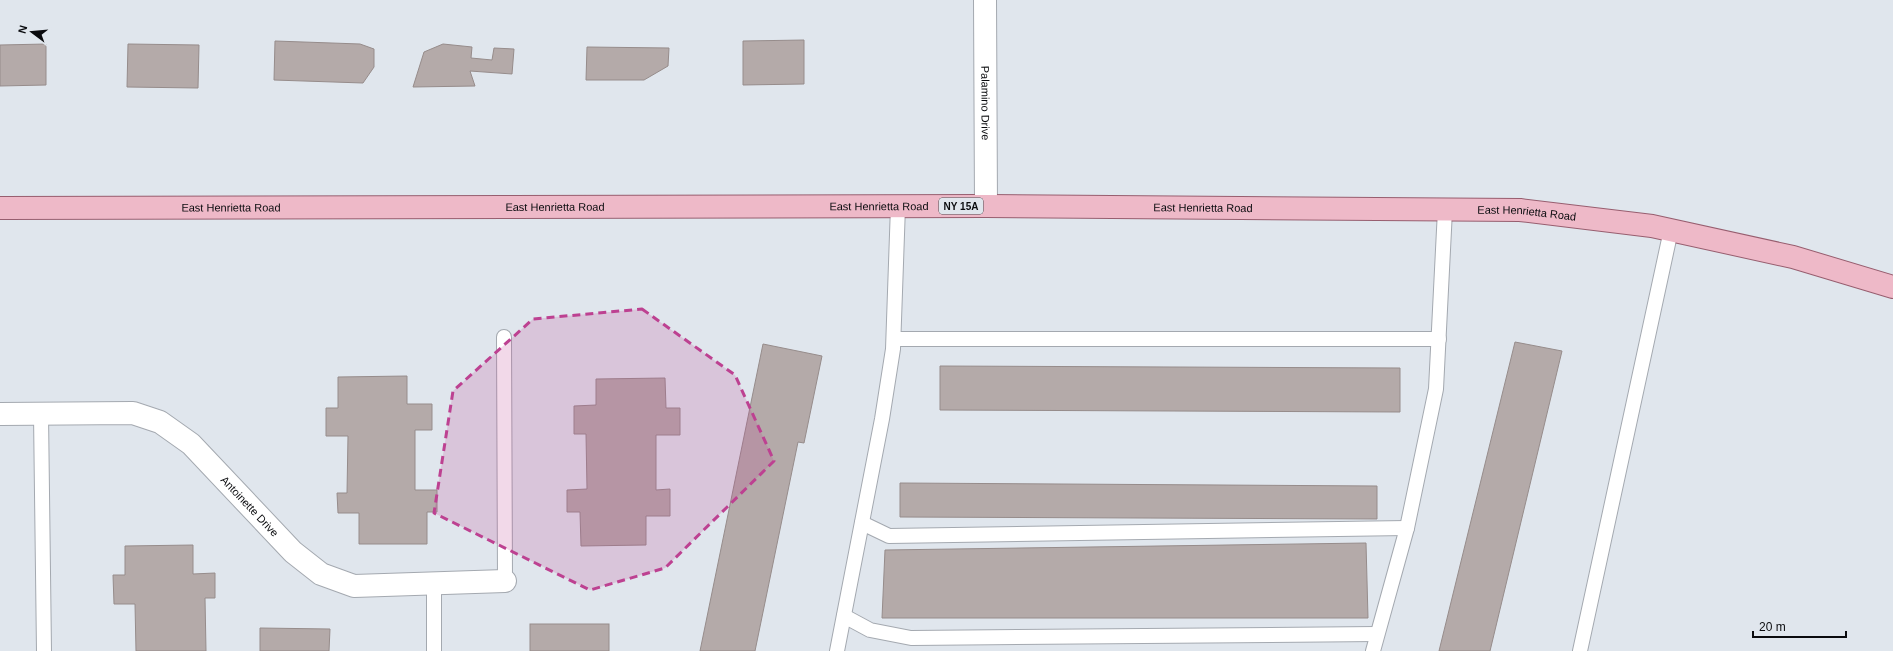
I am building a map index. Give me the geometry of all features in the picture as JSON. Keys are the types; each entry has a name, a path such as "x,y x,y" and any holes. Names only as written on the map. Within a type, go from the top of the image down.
{"main road":[{"name":"East Henrietta Road","path":"0,208 986,206 1520,210 1652,226 1793,257 1893,287"}],"street":[{"name":"Palamino Drive","path":"985,0 986,206"},
{"name":"Antoinette Drive","path":"0,414 133,413 160,422 191,444 293,552 321,574 354,586 505,581"}],"lane":[{"path":"837,651 882,419 894,339 898,206"},
{"path":"1373,651 1407,528 1436,389 1444,210"},
{"path":"1580,651 1671,230"},
{"path":"504,337 505,581"},
{"path":"894,339 1439,339"},
{"path":"41,414 44,651"},
{"path":"862,523 889,536 1407,528"},
{"path":"434,583 434,651"},
{"path":"844,616 870,630 911,638 1377,634"}],"highlighted area":[{"path":"642,309 735,375 774,461 665,568 590,590 434,513 453,391 533,319"}],"building":[{"path":"804,40 804,84 743,85 743,41"},
{"path":"275,41 360,44 374,49 374,67 363,83 274,80"},
{"path":"46,44 46,85 0,86 0,45"},
{"path":"128,44 199,45 198,88 127,87"},
{"path":"443,44 472,47 471,58 492,60 494,48 514,49 512,74 470,71 475,86 413,87 424,52"},
{"path":"587,47 669,48 668,66 644,80 586,80"},
{"path":"1515,342 1562,351 1490,651 1439,651"},
{"path":"763,344 822,356 804,443 798,442 755,651 700,651"},
{"path":"940,366 1400,368 1400,412 940,410"},
{"path":"407,376 407,404 432,404 432,430 415,430 415,490 437,490 437,512 427,512 427,544 359,544 359,513 338,513 337,493 347,493 348,436 326,436 326,408 338,408 338,377"},
{"path":"665,378 666,408 680,408 680,435 656,435 656,490 670,489 670,516 646,516 646,545 581,546 580,512 567,512 567,490 587,489 586,434 574,434 574,406 596,405 596,379"},
{"path":"900,483 1377,486 1377,519 900,517"},
{"path":"1366,543 1368,618 882,618 885,550"},
{"path":"193,545 193,574 215,573 215,598 205,598 206,651 136,651 135,604 114,604 113,575 125,575 125,546"},
{"path":"530,624 609,624 609,651 530,651"},
{"path":"260,628 330,629 329,651 260,651"}]}
